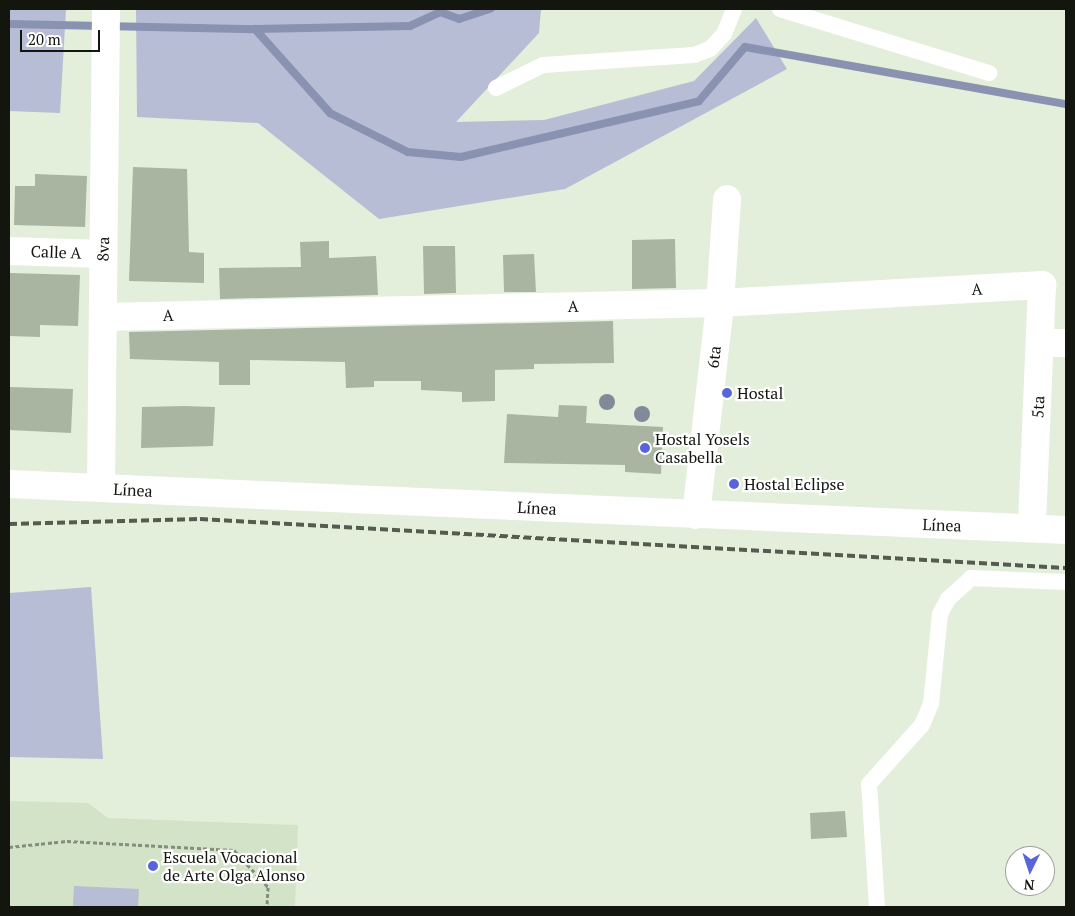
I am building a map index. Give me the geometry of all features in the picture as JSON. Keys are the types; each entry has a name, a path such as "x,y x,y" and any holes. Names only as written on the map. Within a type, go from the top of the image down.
{"street":[{"name":"8va","path":"102,488 106,9"},
{"name":"6ta","path":"696,515 720,303 727,199"},
{"name":"Calle A","path":"9,251 103,254"},
{"name":"A","path":"103,317 720,303 1042,285"},
{"name":"5ta","path":"1032,528 1054,343 1042,285"},
{"name":"Línea","path":"9,484 1066,530"}],"lane":[{"path":"496,88 544,65 694,55 710,49 724,34 734,9"},
{"path":"780,9 989,73"},
{"path":"877,907 869,784 922,726 928,711 940,614 948,599 970,578 1066,582"}],"path":[{"path":"9,848 67,841 234,850 268,887 267,907"}],"shaded area":[{"path":"9,9 66,9 60,113 9,111"},
{"path":"136,9 541,9 539,33 456,122 544,120 694,81 756,18 787,69 565,189 379,219 258,123 137,117"},
{"path":"91,587 103,759 9,757 9,593"},
{"name":"Escuela Vocacional de Arte Olga Alonso","path":"9,801 88,803 108,818 298,825 295,907 9,907"},
{"path":"74,886 139,889 138,907 73,907"}],"building":[{"path":"133,167 187,169 189,252 204,253 204,283 129,281"},
{"path":"35,174 87,176 85,227 14,225 15,186 35,186"},
{"path":"675,239 676,288 632,289 632,240"},
{"path":"329,241 329,258 376,256 378,295 220,299 219,268 301,267 300,242"},
{"path":"423,246 455,246 456,293 424,294"},
{"path":"534,254 536,292 504,292 503,255"},
{"path":"9,273 80,275 78,326 40,325 40,337 9,336"},
{"path":"613,321 614,363 534,364 534,369 495,370 495,401 462,402 462,392 421,390 421,381 374,381 374,387 346,388 345,362 250,360 250,385 219,385 219,362 130,359 129,332"},
{"path":"9,387 73,389 71,433 9,430"},
{"path":"559,405 587,406 586,423 663,427 661,474 625,472 625,465 504,463 507,414 558,417"},
{"path":"142,407 215,407 213,446 141,448"},
{"path":"845,811 847,837 811,839 810,813"}],"waterway":[{"path":"9,24 255,29 410,26 440,12 459,19 490,9"},
{"path":"255,29 330,113 408,152 461,157 699,101 745,47 1066,104"}],"railway":[{"path":"9,524 200,519 1066,568"}],"place":[{"name":"Hostal","path":"727,393"},
{"name":"Hostal Yosels Casabella","path":"645,448"},
{"name":"Hostal Eclipse","path":"734,484"},
{"name":"Escuela Vocacional de Arte Olga Alonso","path":"153,866"}]}
